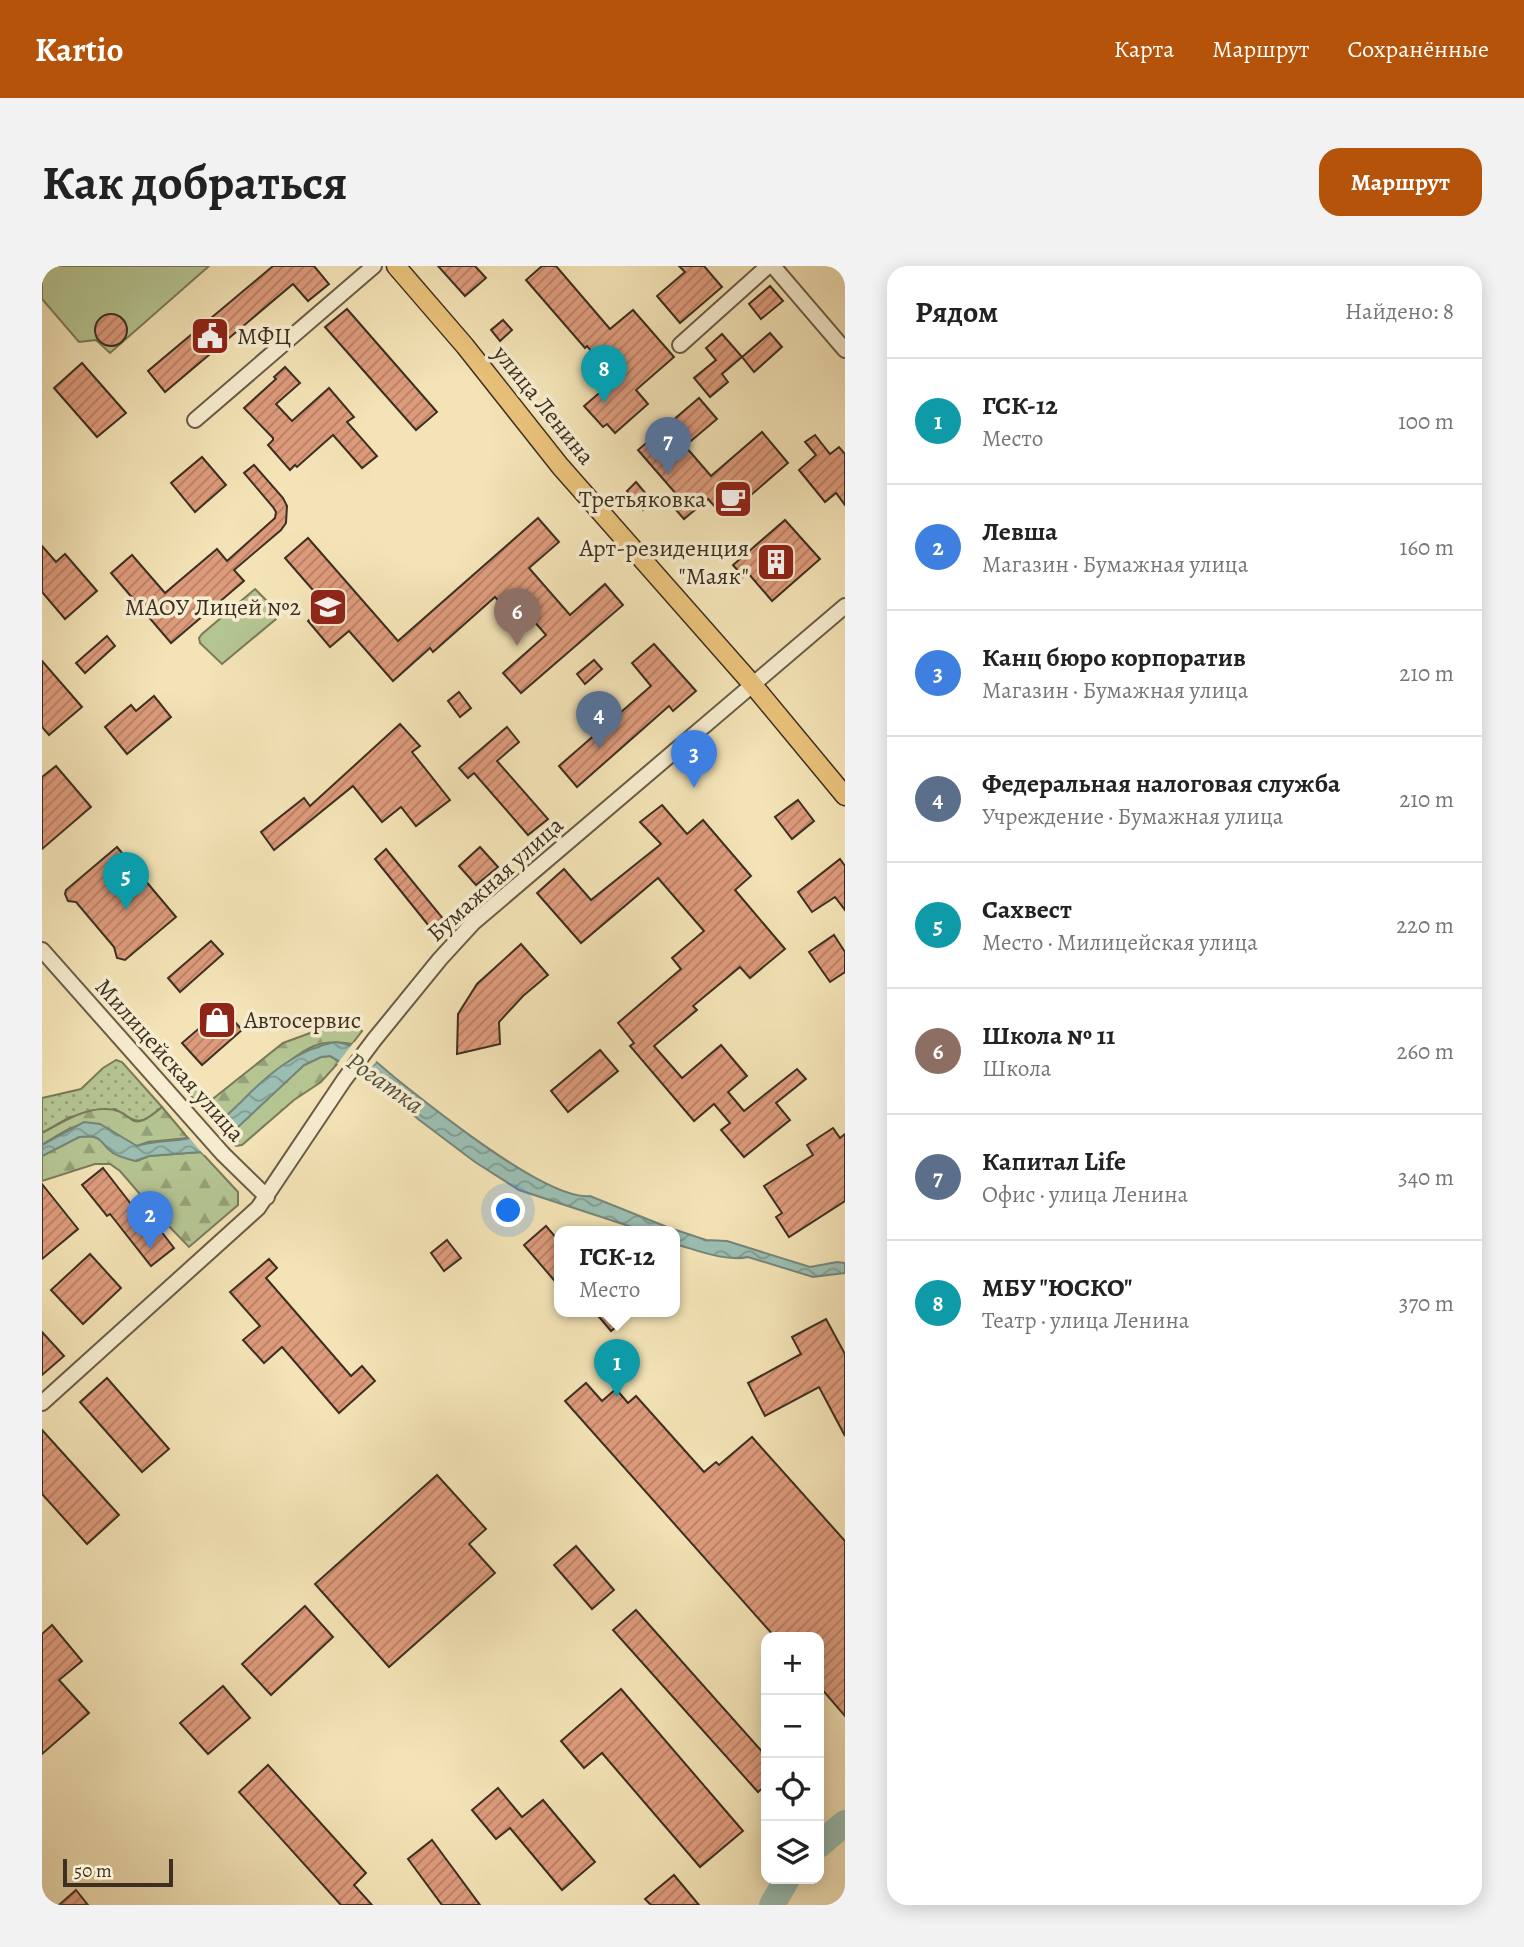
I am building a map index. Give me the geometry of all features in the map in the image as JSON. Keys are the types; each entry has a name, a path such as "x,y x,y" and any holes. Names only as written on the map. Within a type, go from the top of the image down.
{"main road":[{"name":"улица Ленина","path":"396,266 465,346 560,466 753,685 845,796"}],"street":[{"path":"195,420 374,266"},
{"path":"680,345 770,266 845,349"},
{"name":"Бумажная улица","path":"42,1404 194,1268 267,1197 344,1080 374,1040 473,923 845,606"},
{"name":"Милицейская улица","path":"42,950 223,1154 267,1197"}],"green space":[{"path":"42,266 209,266 110,353 96,340 79,342 42,299"},
{"path":"255,589 278,615 222,664 200,643 199,638"},
{"path":"120,999 148,1031 141,1035 125,1023 114,1006"},
{"path":"351,1018 362,1031 352,1044 324,1043 303,1052 278,1070 216,1125 204,1111 209,1102 283,1043"},
{"path":"154,1038 209,1102 204,1111 149,1048"},
{"path":"330,1056 339,1062 321,1082 294,1100 242,1145 236,1146 227,1137 304,1065"},
{"path":"116,1060 122,1062 162,1107 139,1121 115,1109 70,1117 42,1133 42,1098 81,1089 103,1068"},
{"path":"162,1107 188,1138 148,1142 137,1146 99,1125 82,1124 42,1145 42,1133 88,1111 114,1110 132,1120 142,1121"},
{"path":"92,1136 102,1140 113,1153 137,1161 149,1156 201,1152 238,1192 238,1205 189,1247 120,1171 110,1164 95,1164 42,1181 42,1156 79,1137"}],"water":[{"name":"Рогатка","path":"335,1042 353,1046 460,1129 546,1184 571,1194 590,1196 665,1226 629,1226 519,1190 475,1162 418,1119 377,1083 330,1056 304,1065 223,1141 201,1152 149,1156 135,1161 113,1153 97,1138 87,1136 79,1137 42,1156 42,1145 84,1122 100,1124 137,1146 200,1135 217,1124 284,1064 321,1045"},
{"path":"680,1231 706,1240 727,1241 810,1267 845,1263 845,1273 813,1277 748,1257 711,1255 680,1246"}],"pier":[{"path":"354,1042 379,1058 362,1079 337,1064"},
{"path":"214,1122 229,1140 204,1155 186,1134 197,1133"}],"building":[{"name":"МФЦ","path":"273,266 314,266 329,284 308,301 293,284 165,392 148,371"},
{"path":"438,266 475,266 486,278 465,296"},
{"path":"542,266 556,266 610,329 633,310 674,357 636,390 648,404 615,433 607,424 603,427 584,406 604,389 598,382 609,372 526,280"},
{"path":"679,266 704,266 722,287 680,323 657,296 685,272"},
{"path":"770,286 783,301 761,319 749,304"},
{"path":"347,309 437,412 416,430 325,327"},
{"path":"111,314 123,318 127,330 123,342 111,346 99,342 95,330 99,318"},
{"path":"503,320 512,330 500,341 491,330"},
{"path":"770,333 782,347 754,372 742,357"},
{"path":"722,334 742,357 722,374 728,382 710,397 694,378 716,360 706,348"},
{"path":"82,363 126,413 97,437 54,388"},
{"path":"285,367 300,383 276,404 292,421 329,388 354,417 347,422 377,456 362,468 333,435 290,470 268,445 273,438 244,408 276,379 274,377"},
{"path":"699,398 717,419 685,446 711,476 762,432 788,463 737,507 730,498 717,509 708,499 684,519 669,502 677,495 638,450"},
{"path":"815,435 830,454 839,447 845,454 845,505 836,493 825,502 799,470 816,455 805,442"},
{"path":"202,457 226,485 195,512 171,483"},
{"path":"254,465 283,498 287,506 286,523 234,570 244,581 171,643 111,573 132,555 165,593 217,549 227,561 275,518 273,507 244,473"},
{"path":"636,482 653,502 643,510 627,491"},
{"path":"538,518 559,542 529,568 570,615 605,584 623,605 521,693 503,673 546,635 527,613 517,622 495,597 433,652 430,648 393,681 349,631 330,647 308,621 326,605 285,558 308,538 398,641"},
{"name":"Арт-резиденция \"Маяк\"","path":"785,520 820,559 772,601 748,573 743,577 733,565"},
{"path":"42,546 56,562 65,554 97,591 65,619 42,592"},
{"path":"107,636 115,646 85,673 76,663"},
{"path":"654,644 696,691 673,711 669,706 577,787 559,766 651,686 632,663"},
{"path":"594,660 602,669 585,684 577,674"},
{"path":"42,661 82,707 49,735 42,727"},
{"path":"459,692 471,708 460,717 448,701"},
{"path":"154,696 171,717 127,754 105,727 131,705 136,711"},
{"path":"400,724 420,746 412,752 450,800 416,826 401,807 382,822 353,786 274,850 261,832 304,798 310,806"},
{"path":"507,727 519,742 497,761 548,819 528,835 474,773 468,778 459,768"},
{"path":"56,766 91,807 42,849 42,777"},
{"path":"798,800 814,821 792,839 775,817"},
{"path":"662,805 687,834 703,820 751,876 735,890 785,949 750,978 740,967 693,1006 697,1010 654,1046 682,1078 721,1045 747,1076 728,1092 744,1111 797,1069 806,1079 776,1103 790,1120 744,1157 721,1130 730,1123 714,1104 694,1121 630,1046 634,1043 618,1023 681,969 672,958 704,931 658,878 581,943 537,893 564,869 591,900 661,844 640,822"},
{"path":"117,847 176,917 125,960 117,958 114,947 76,902 68,901 65,894 66,890"},
{"path":"480,847 498,867 476,885 459,866"},
{"path":"386,849 445,921 433,931 375,859"},
{"path":"840,859 845,866 845,910 835,897 812,912 798,892"},
{"path":"834,935 845,952 845,972 830,982 809,952"},
{"path":"211,941 223,954 180,992 168,978"},
{"path":"521,944 548,975 523,996 499,1022 500,1044 457,1054 458,1014 477,984"},
{"path":"223,1008 242,1030 202,1065 182,1043"},
{"path":"600,1050 618,1071 568,1112 551,1091"},
{"path":"833,1128 840,1138 845,1134 845,1201 789,1237 776,1217 782,1213 764,1186 813,1155 807,1145"},
{"path":"103,1168 131,1204 136,1199 174,1248 151,1266 110,1214 107,1216 82,1185"},
{"path":"42,1184 78,1229 42,1259"},
{"path":"546,1226 554,1235 554,1280 524,1245"},
{"path":"447,1240 461,1258 444,1271 431,1253"},
{"path":"90,1254 121,1288 83,1324 51,1290"},
{"path":"269,1259 277,1268 266,1278 351,1376 362,1366 375,1381 339,1413 282,1347 264,1363 243,1340 260,1326 230,1292"},
{"path":"599,1317 626,1317 627,1318 611,1331"},
{"path":"826,1319 845,1354 845,1436 819,1387 765,1416 748,1383 801,1354 792,1337"},
{"path":"42,1332 64,1356 42,1375"},
{"path":"107,1378 169,1449 142,1472 80,1402"},
{"path":"586,1383 602,1401 616,1389 628,1403 636,1396 704,1472 716,1462 719,1465 752,1437 845,1541 845,1716 824,1692 824,1632 771,1632 565,1401"},
{"path":"42,1430 119,1515 87,1544 42,1494"},
{"path":"437,1475 486,1529 469,1544 495,1573 389,1667 315,1584"},
{"path":"576,1546 614,1590 592,1609 554,1565"},
{"path":"305,1606 333,1637 271,1695 242,1664"},
{"path":"636,1610 761,1750 761,1789 758,1792 613,1630"},
{"path":"52,1625 82,1661 59,1680 89,1713 42,1754 42,1634"},
{"path":"223,1686 250,1718 208,1754 180,1723"},
{"path":"621,1689 743,1831 700,1867 602,1753 584,1768 561,1741"},
{"path":"268,1765 366,1873 354,1885 372,1905 341,1905 239,1792"},
{"path":"498,1788 522,1817 543,1800 595,1862 562,1890 510,1828 496,1839 472,1810"},
{"path":"432,1840 480,1905 442,1905 408,1859"},
{"path":"674,1875 699,1905 651,1905 645,1899"},
{"path":"76,1890 88,1905 59,1905"}],"waterway":[{"path":"824,1841 845,1823"},
{"path":"772,1905 784,1884"}],"place":[{"name":"МФЦ","path":"210,336"},
{"name":"МБУ \"ЮСКО\"","path":"604,403"},
{"name":"Капитал Life","path":"668,475"},
{"name":"Третьяковка","path":"733,499"},
{"name":"Арт-резиденция \"Маяк\"","path":"776,562"},
{"name":"МАОУ Лицей №2","path":"328,607"},
{"name":"Школа № 11","path":"517,646"},
{"name":"Федеральная налоговая служба","path":"599,749"},
{"name":"Канц бюро корпоратив","path":"694,788"},
{"name":"Сахвест","path":"126,910"},
{"name":"Автосервис","path":"217,1020"},
{"name":"Левша","path":"150,1249"},
{"name":"ГСК-12","path":"617,1397"}]}
